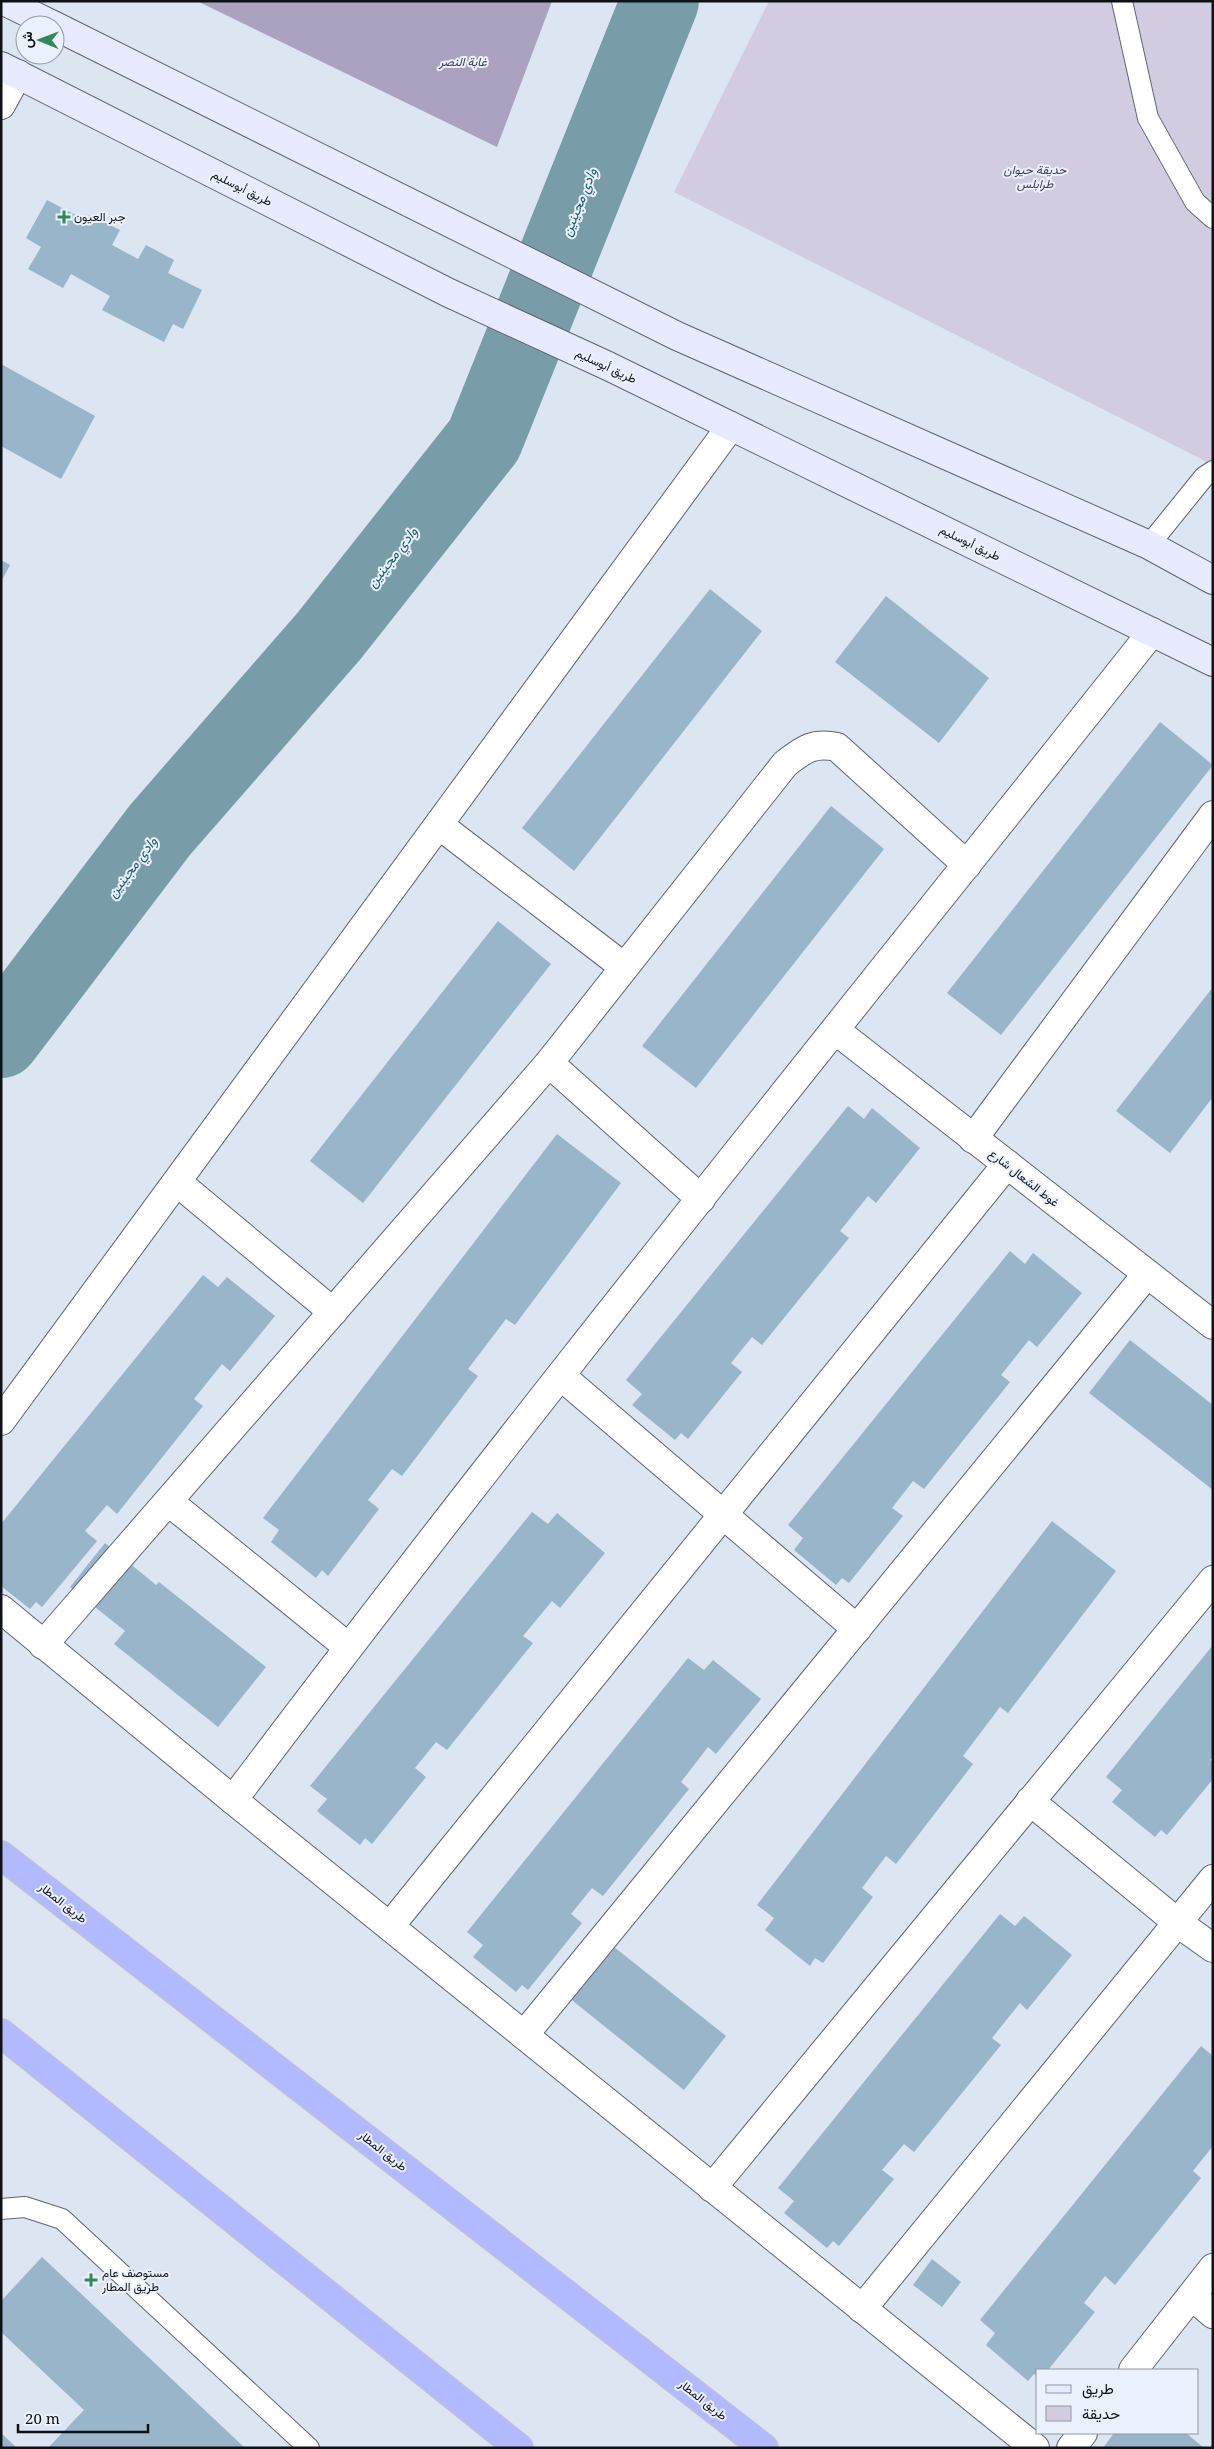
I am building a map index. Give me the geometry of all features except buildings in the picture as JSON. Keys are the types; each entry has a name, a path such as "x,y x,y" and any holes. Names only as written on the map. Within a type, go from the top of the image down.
{"highway":[{"name":"طريق المطار","path":"1,1855 764,2448"},
{"path":"1,2033 519,2448"}],"main road":[{"path":"4,1 33,15"},
{"path":"65,31 677,336 1149,545 1213,580"},
{"name":"طريق أبوسليم","path":"10,70 449,293 608,366 1213,662"}],"street":[{"path":"1,105 10,70"},
{"path":"1,1421 732,426"},
{"path":"233,1800 348,1647 561,1376 1152,632"},
{"path":"43,1645 549,1063 784,764 804,749 822,744 837,747 967,865"},
{"path":"973,1139 1213,815"},
{"path":"439,824 624,967"},
{"name":"غوط الشعال شارع","path":"835,1030 1213,1326"},
{"path":"549,1063 702,1199"},
{"path":"390,1926 1007,1164"},
{"path":"177,1182 333,1312"},
{"path":"524,2035 1147,1274"},
{"path":"561,1376 857,1629"},
{"path":"168,1502 348,1647"},
{"path":"712,2188 1213,1580"},
{"path":"1,1609 233,1800 1035,2448"},
{"path":"1030,1801 1178,1923 1213,1948"},
{"path":"862,2309 1213,1879"},
{"path":"1134,2369 1213,2268"},
{"path":"1192,2296 1213,2314"},
{"path":"1071,2448 1082,2434"}],"lane":[{"path":"1122,1 1148,118 1196,202 1213,218"},
{"path":"1149,545 1204,477 1213,471"},
{"path":"1,2209 25,2207 62,2219 309,2448"}],"green space":[{"name":"غابة النصر","path":"197,1 552,1 497,147"},
{"name":"حديقة حيوان طرابلس","path":"769,1 1213,1 1213,465 674,192"}],"waterway":[{"name":"وادي مجينين","path":"1,1039 160,830 329,636 484,440 660,1"}],"place":[{"name":"جبر العيون","path":"64,217"},
{"name":"مستوصف عام طريق المطار","path":"91,2280"}]}
